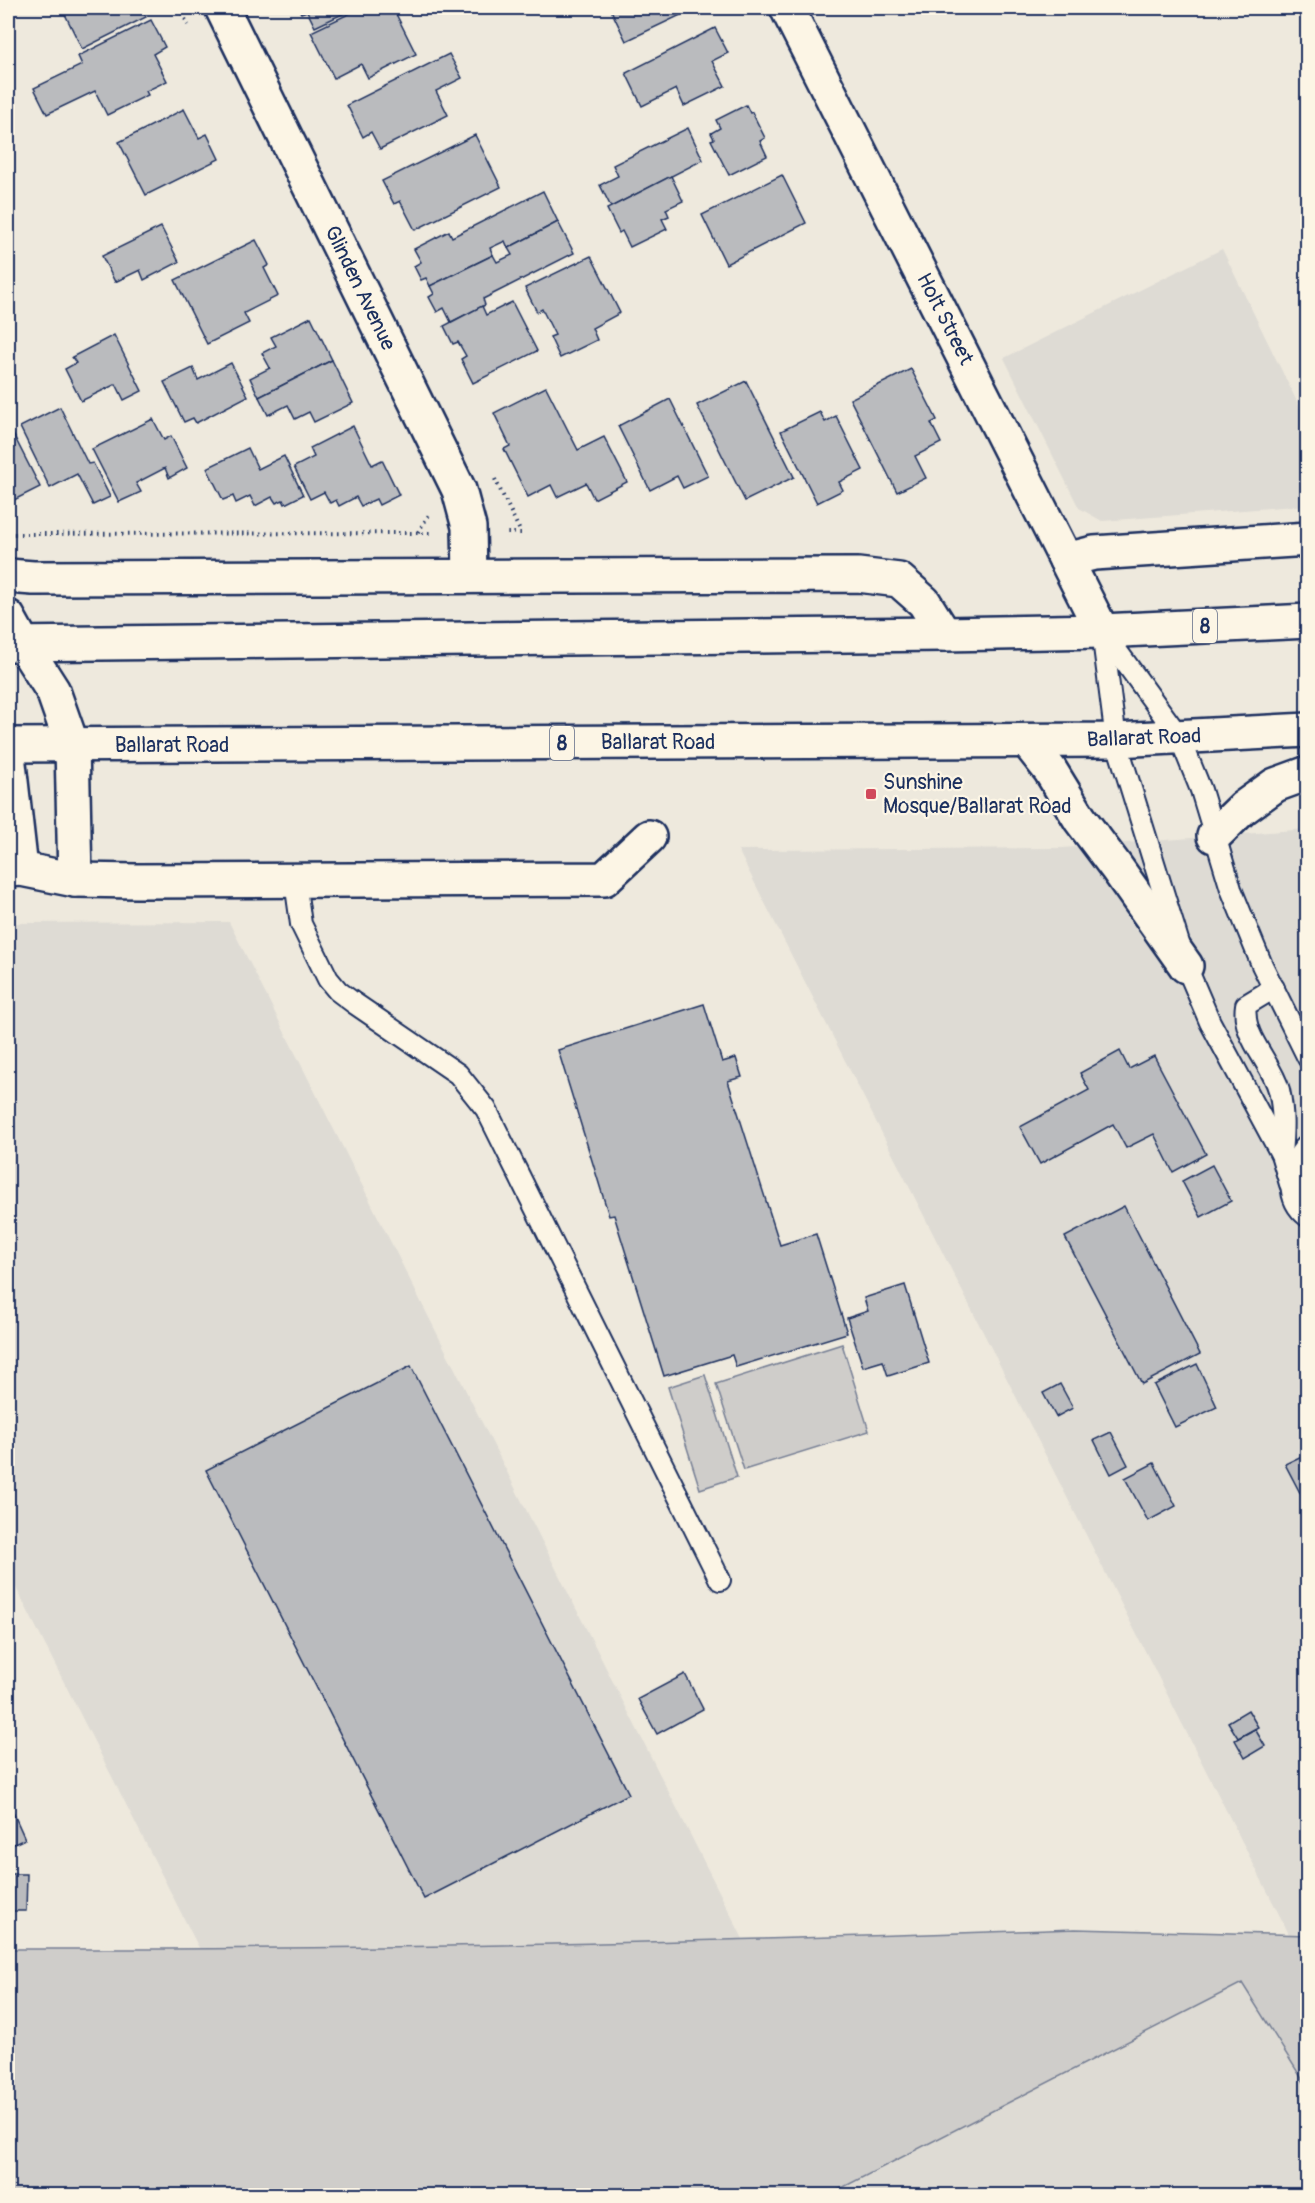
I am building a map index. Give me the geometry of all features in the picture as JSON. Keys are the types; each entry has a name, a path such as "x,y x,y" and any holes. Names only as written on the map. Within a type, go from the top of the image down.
{"main road":[{"name":"Glinden Avenue","path":"222,8 459,490 469,532 470,576"},
{"name":"Holt Street","path":"787,8 1043,510 1102,631"},
{"path":"1066,560 1094,553 1308,539"},
{"path":"8,576 33,578 858,575 899,580 924,602 944,634"},
{"name":"8","path":"13,635 944,634 1102,631 1308,621"},
{"path":"13,635 53,691 72,745 75,880"},
{"name":"Ballarat Road","path":"8,745 1116,740 1308,730"},
{"path":"1027,741 1050,770 1080,819 1186,966"},
{"path":"8,755 14,870 75,880 604,879 649,837"},
{"path":"1214,836 1243,808 1275,785 1308,773"}],"lane":[{"path":"1102,631 1180,738 1201,790 1231,889 1274,988 1308,1058"},
{"path":"1102,631 1116,740 1186,966 1210,1022 1281,1154 1294,1200 1306,1217"},
{"path":"295,881 301,924 328,979 338,991 458,1074 486,1109 720,1580"},
{"path":"1274,988 1246,1005 1244,1017 1248,1030 1278,1088 1284,1120 1281,1154"},
{"path":"1290,1184 1292,1167 1299,1153 1308,1144"}],"path":[{"path":"8,534 469,532"}],"shaded area":[{"path":"1222,249 1307,422 1307,505 1102,521 1079,508 1004,358"},
{"path":"1307,829 1307,1935 1289,1934 738,850 1062,848"},
{"path":"229,922 744,1941 200,1950 8,1572 8,923"},
{"path":"842,1344 869,1431 744,1470 716,1384"},
{"path":"705,1375 737,1477 700,1489 668,1387"},
{"path":"1075,1929 1307,1935 1307,2087 1242,1983 828,2195 8,2195 8,1949 541,1944"},
{"path":"1242,1982 1307,2087 1307,2195 828,2196"}],"building":[{"path":"62,8 141,8 146,17 82,49"},
{"path":"298,8 355,8 315,27 307,11 301,13"},
{"path":"361,8 393,8 416,54 368,78 361,64 334,78 311,32"},
{"path":"610,8 682,8 685,13 626,41"},
{"path":"151,20 165,47 153,54 167,81 146,91 148,95 107,115 95,91 47,114 34,88 82,65 78,56"},
{"path":"715,28 728,53 712,61 725,86 684,106 676,89 642,106 626,73"},
{"path":"449,54 462,78 436,91 448,115 380,149 371,132 363,137 347,105"},
{"path":"746,105 765,138 760,141 767,156 729,175 711,140 714,139 711,133 720,128 716,120"},
{"path":"184,109 199,138 207,134 219,159 146,195 119,142"},
{"path":"688,128 703,160 611,207 600,185 618,176 613,165"},
{"path":"475,135 501,187 415,230 400,201 394,204 382,181"},
{"path":"782,175 806,223 726,264 702,215"},
{"path":"671,176 683,201 666,209 669,216 662,219 667,229 630,247 622,231 619,233 607,209"},
{"path":"543,191 558,222 508,248 505,241 490,248 493,255 430,286 426,278 421,280 414,266 421,262 414,249 449,231 452,237"},
{"path":"558,222 574,253 483,299 485,305 451,322 444,308 437,312 429,297 434,294 430,286 493,255 497,262 512,255 508,248"},
{"path":"161,227 179,262 144,280 140,270 115,282 102,256"},
{"path":"256,240 269,265 264,268 278,296 244,313 249,323 207,344 175,280"},
{"path":"591,256 620,313 592,328 597,340 560,358 550,337 555,335 542,309 537,312 525,288"},
{"path":"512,302 537,351 473,383 461,359 466,356 458,342 453,344 444,326 482,306 486,315"},
{"path":"311,317 332,360 259,397 250,378 270,368 262,353 276,346 271,337"},
{"path":"114,335 142,391 124,400 116,384 81,401 65,369 76,363 72,357"},
{"path":"332,360 353,403 314,422 309,412 295,419 288,405 268,415 259,397"},
{"path":"231,363 248,396 196,423 193,418 184,422 164,382 193,368 198,380"},
{"path":"911,369 937,420 931,423 941,443 915,456 926,478 897,492 850,399"},
{"path":"746,381 794,477 745,501 697,405"},
{"path":"546,387 578,450 604,437 627,482 594,499 586,483 557,497 551,485 528,497 504,449 510,446 494,413"},
{"path":"670,399 708,476 683,488 677,476 650,490 618,426"},
{"path":"60,407 88,464 93,463 110,497 93,505 77,474 50,488 20,427"},
{"path":"820,412 825,422 836,416 863,470 839,482 843,490 817,503 781,431"},
{"path":"153,419 164,440 171,436 187,468 169,478 165,468 136,483 141,492 119,502 92,449"},
{"path":"8,424 40,487 8,503"},
{"path":"353,426 372,465 382,460 399,495 379,505 376,499 361,506 356,497 339,506 336,500 330,503 324,492 310,499 294,467 314,457 310,448"},
{"path":"248,448 258,469 284,456 303,495 285,504 283,500 276,503 272,497 255,506 250,496 236,503 233,496 223,500 207,468"},
{"path":"704,1004 722,1062 736,1058 742,1077 728,1081 780,1245 816,1234 847,1333 736,1367 732,1355 664,1376 614,1215 609,1216 558,1050"},
{"path":"1120,1051 1129,1069 1154,1056 1206,1154 1173,1172 1154,1134 1126,1148 1113,1124 1040,1164 1020,1127 1089,1090 1080,1073"},
{"path":"1212,1165 1231,1201 1201,1217 1182,1181"},
{"path":"1124,1206 1200,1354 1142,1384 1065,1237"},
{"path":"905,1285 929,1363 888,1376 883,1361 863,1367 847,1318 868,1311 864,1298"},
{"path":"1197,1364 1217,1407 1175,1427 1154,1385"},
{"path":"411,1366 629,1794 424,1899 206,1470"},
{"path":"1060,1384 1073,1408 1056,1417 1043,1393"},
{"path":"1111,1432 1128,1465 1111,1474 1094,1440"},
{"path":"1308,1453 1308,1508 1285,1464"},
{"path":"1154,1463 1176,1506 1148,1521 1125,1478"},
{"path":"685,1674 703,1709 657,1734 638,1699"},
{"path":"1248,1710 1258,1727 1238,1738 1228,1722"},
{"path":"1255,1729 1265,1746 1245,1758 1235,1740"},
{"path":"8,1801 25,1839 8,1847"},
{"path":"8,1874 27,1874 26,1911 8,1911"}],"place":[{"name":"Sunshine Mosque/Ballarat Road","path":"871,794"}]}
